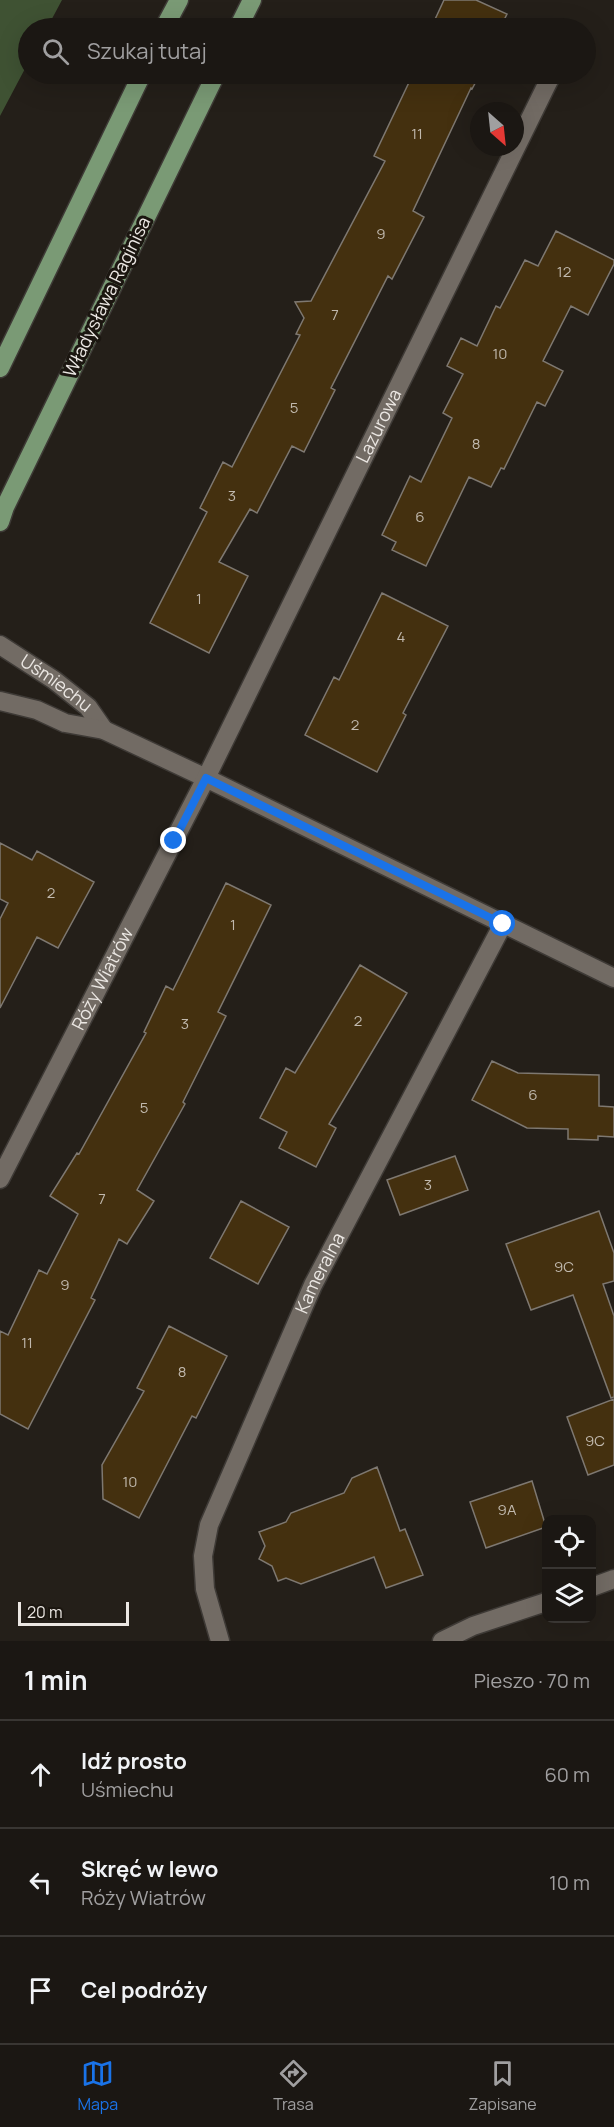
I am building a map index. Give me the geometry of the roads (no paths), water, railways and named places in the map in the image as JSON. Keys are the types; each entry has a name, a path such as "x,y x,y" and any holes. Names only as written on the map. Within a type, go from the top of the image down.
{"main road":[{"path":"169,18 179,0"},
{"path":"243,18 252,0"},
{"path":"0,368 137,84"},
{"name":"Władysława Raginisa","path":"0,522 10,496 211,84"}],"street":[{"name":"Lazurowa","path":"206,778 547,84"},
{"name":"Uśmiechu","path":"0,645 54,680 88,707 104,730"},
{"name":"Uśmiechu","path":"0,701 37,710 65,723 104,730 614,978"},
{"name":"Róży Wiatrów","path":"0,1179 206,778"},
{"name":"Kameralna","path":"220,1641 205,1589 203,1556 209,1525 313,1285 503,924"},
{"path":"596,1585 614,1579"},
{"path":"442,1641 473,1626 542,1603"}]}
